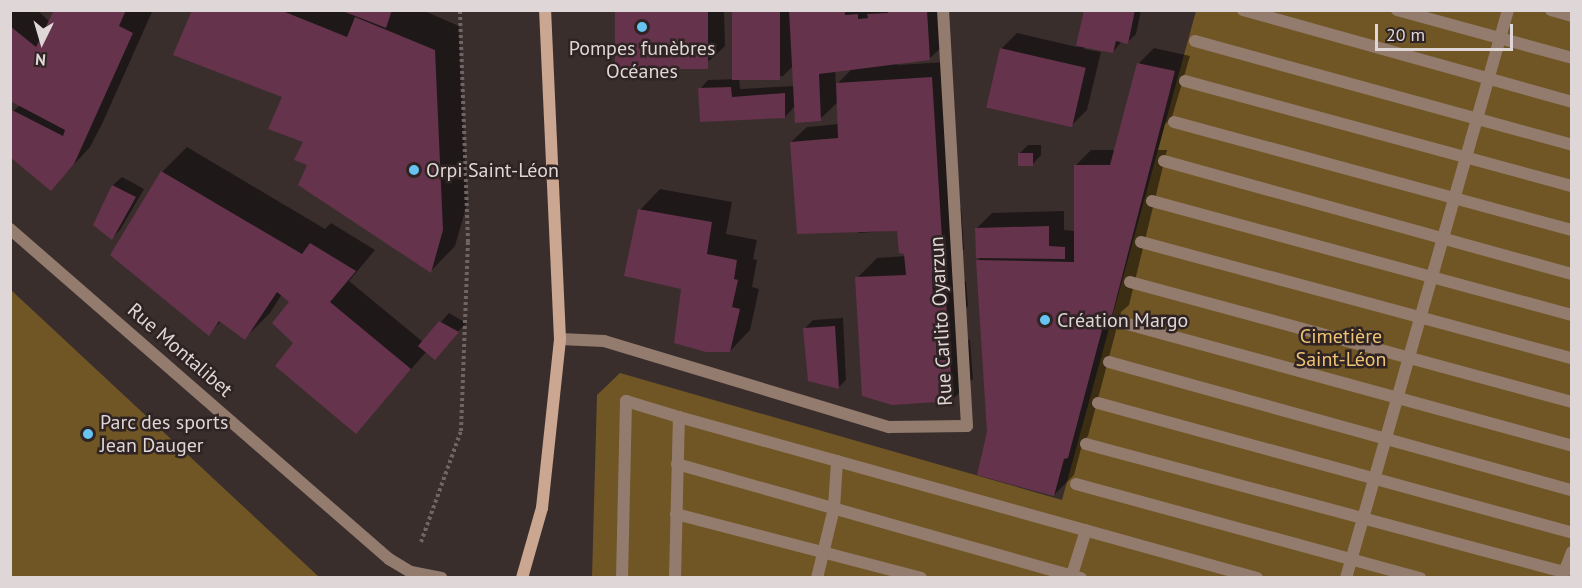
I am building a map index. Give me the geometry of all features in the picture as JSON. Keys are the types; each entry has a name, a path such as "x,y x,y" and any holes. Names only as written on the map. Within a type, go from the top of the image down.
{"main road":[{"path":"522,578 542,508 560,339 545,10"}],"street":[{"name":"Rue Carlito Oyarzun","path":"560,339 604,341 889,427 967,426 943,10"},
{"path":"1243,10 1572,102"},
{"path":"1397,10 1572,58"},
{"path":"1346,578 1508,10"},
{"path":"1551,10 1572,16"},
{"path":"1195,41 1572,145"},
{"path":"1185,81 1572,186"},
{"path":"1174,122 1572,230"},
{"path":"1164,161 1572,274"},
{"path":"1152,201 1572,315"},
{"name":"Rue Montalibet","path":"10,229 389,559 411,572 441,578"},
{"path":"1141,242 1572,358"},
{"path":"1130,282 1572,402"},
{"path":"1120,322 1572,446"},
{"path":"1109,362 1572,490"},
{"path":"622,578 626,401 1257,578"},
{"path":"1098,403 1572,533"},
{"path":"675,578 679,417"},
{"path":"1086,444 1363,518 1563,575 1572,552"},
{"path":"818,578 834,508 837,461"},
{"path":"677,464 1075,577 1086,530"},
{"path":"1076,484 1420,578"},
{"path":"676,514 921,578"}],"path":[{"path":"411,572 461,431 468,242 460,10"}],"green space":[{"name":"Cimetière Saint-Léon","path":"1196,11 1571,11 1571,577 592,578 597,395 620,373 1062,500"},
{"name":"Parc des sports Jean Dauger","path":"11,290 319,577 11,577"}],"building":[{"path":"54,10 126,10 119,26 133,33 74,164 51,191 10,157 12,110 63,136 65,130 10,101 10,26 36,47"},
{"path":"192,10 280,10 347,37 355,17 435,50 443,230 431,273 298,185 307,165 294,160 303,142 268,129 282,97 173,55"},
{"path":"340,10 392,10 386,28"},
{"path":"615,10 708,10 708,69 615,69"},
{"path":"732,10 780,10 780,80 732,80"},
{"path":"789,10 845,10 845,15 858,14 858,19 868,18 867,14 888,13 888,10 927,10 930,60 819,74 821,121 795,123"},
{"path":"1084,10 1135,10 1128,44 1116,41 1113,53 1076,46"},
{"path":"1000,48 1086,68 1072,127 986,107"},
{"path":"1137,63 1175,71 1109,327 1103,326 1068,458 1064,459 1054,496 977,475 987,432 976,260 1074,262 1074,165 1110,165"},
{"path":"932,77 944,271 932,272 933,301 946,301 948,328 935,329 937,360 950,360 953,401 892,405 862,396 855,277 906,275 904,254 899,253 897,231 797,234 790,142 838,138 836,83"},
{"path":"731,87 732,97 785,93 785,118 700,122 698,88"},
{"path":"1018,153 1033,153 1033,166 1018,166"},
{"path":"161,171 302,254 310,243 356,271 330,302 411,369 356,434 275,366 293,343 272,323 289,302 277,292 245,340 219,321 209,336 110,255"},
{"path":"112,185 136,197 112,240 93,225"},
{"path":"638,209 712,222 707,254 737,260 734,279 738,280 732,307 740,309 730,352 706,352 674,343 681,289 624,276"},
{"path":"1049,226 1049,246 1065,247 1065,259 976,258 975,228"},
{"path":"439,321 459,332 435,360 418,346"},
{"path":"835,326 839,389 808,381 803,328"}],"place":[{"name":"Pompes funèbres Océanes","path":"642,27"},
{"name":"Orpi Saint-Léon","path":"414,170"},
{"name":"Création Margo","path":"1045,320"},
{"name":"Parc des sports Jean Dauger","path":"88,434"}]}
